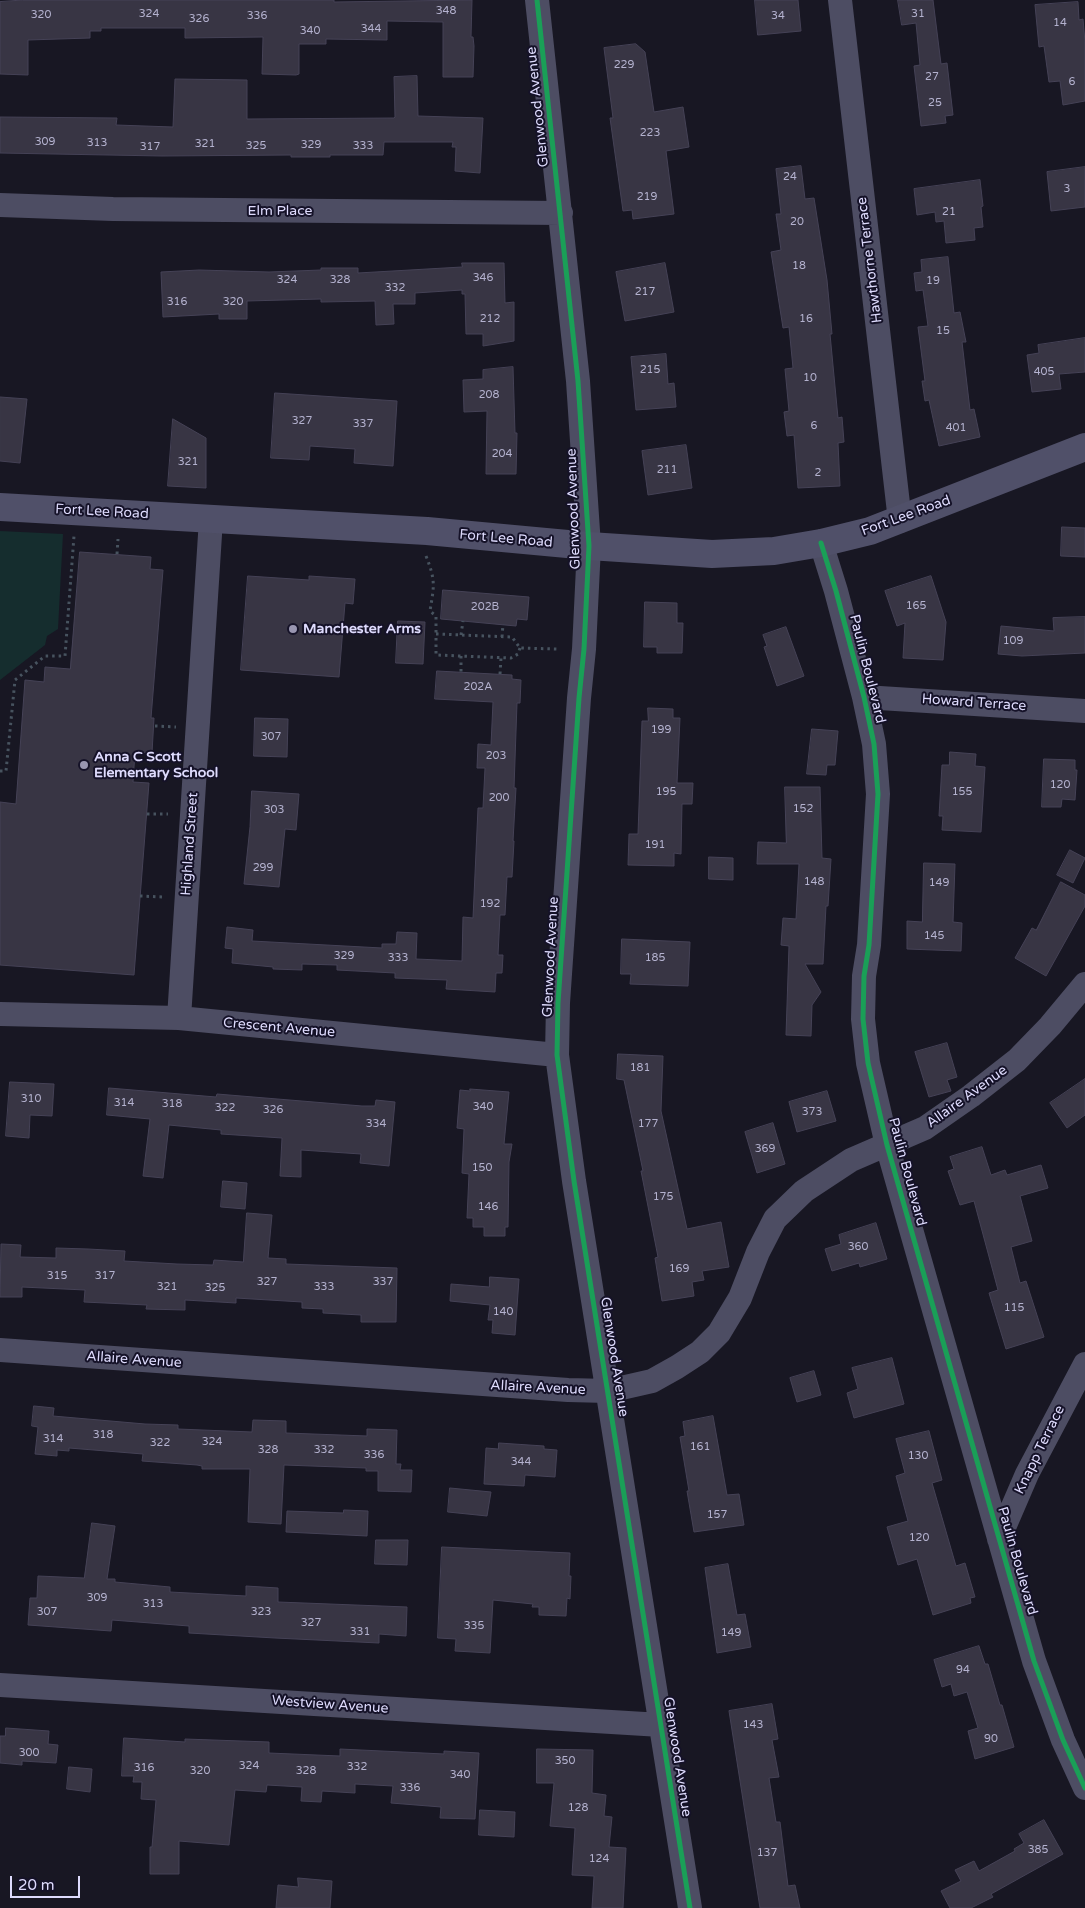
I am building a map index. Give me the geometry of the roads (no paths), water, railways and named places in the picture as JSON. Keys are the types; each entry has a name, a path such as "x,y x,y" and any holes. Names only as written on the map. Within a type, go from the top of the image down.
{"main road":[{"name":"Fort Lee Road","path":"0,507 427,531 589,546 712,554 774,551 821,544 900,521 1085,447"}],"street":[{"name":"Glenwood Avenue","path":"537,0 578,381 589,546 584,650 578,707 558,1003 557,1054 574,1181 690,1908"},
{"name":"Hawthorne Terrace","path":"840,0 900,521"},
{"name":"Elm Place","path":"0,205 123,209 561,213"},
{"name":"Highland Street","path":"179,1018 211,519"},
{"name":"Paulin Boulevard","path":"821,544 836,591 864,697 874,744 878,794 869,945 864,976 863,1019 868,1063 887,1146 1034,1661 1063,1740 1085,1788"},
{"name":"Howard Terrace","path":"864,697 1085,711"},
{"name":"Allaire Avenue","path":"0,1350 558,1390 608,1392 652,1381 700,1352 719,1333 740,1298 758,1252 775,1219 804,1191 851,1160 925,1128 971,1096 1017,1060 1050,1026 1085,984"},
{"name":"Crescent Avenue","path":"0,1014 179,1018 557,1054"},
{"name":"Knapp Terrace","path":"1000,1539 1027,1474 1085,1364"},
{"name":"Westview Avenue","path":"0,1685 661,1725"}],"place":[{"name":"Manchester Arms","path":"293,629"},
{"name":"Anna C Scott Elementary School","path":"84,765"}]}
